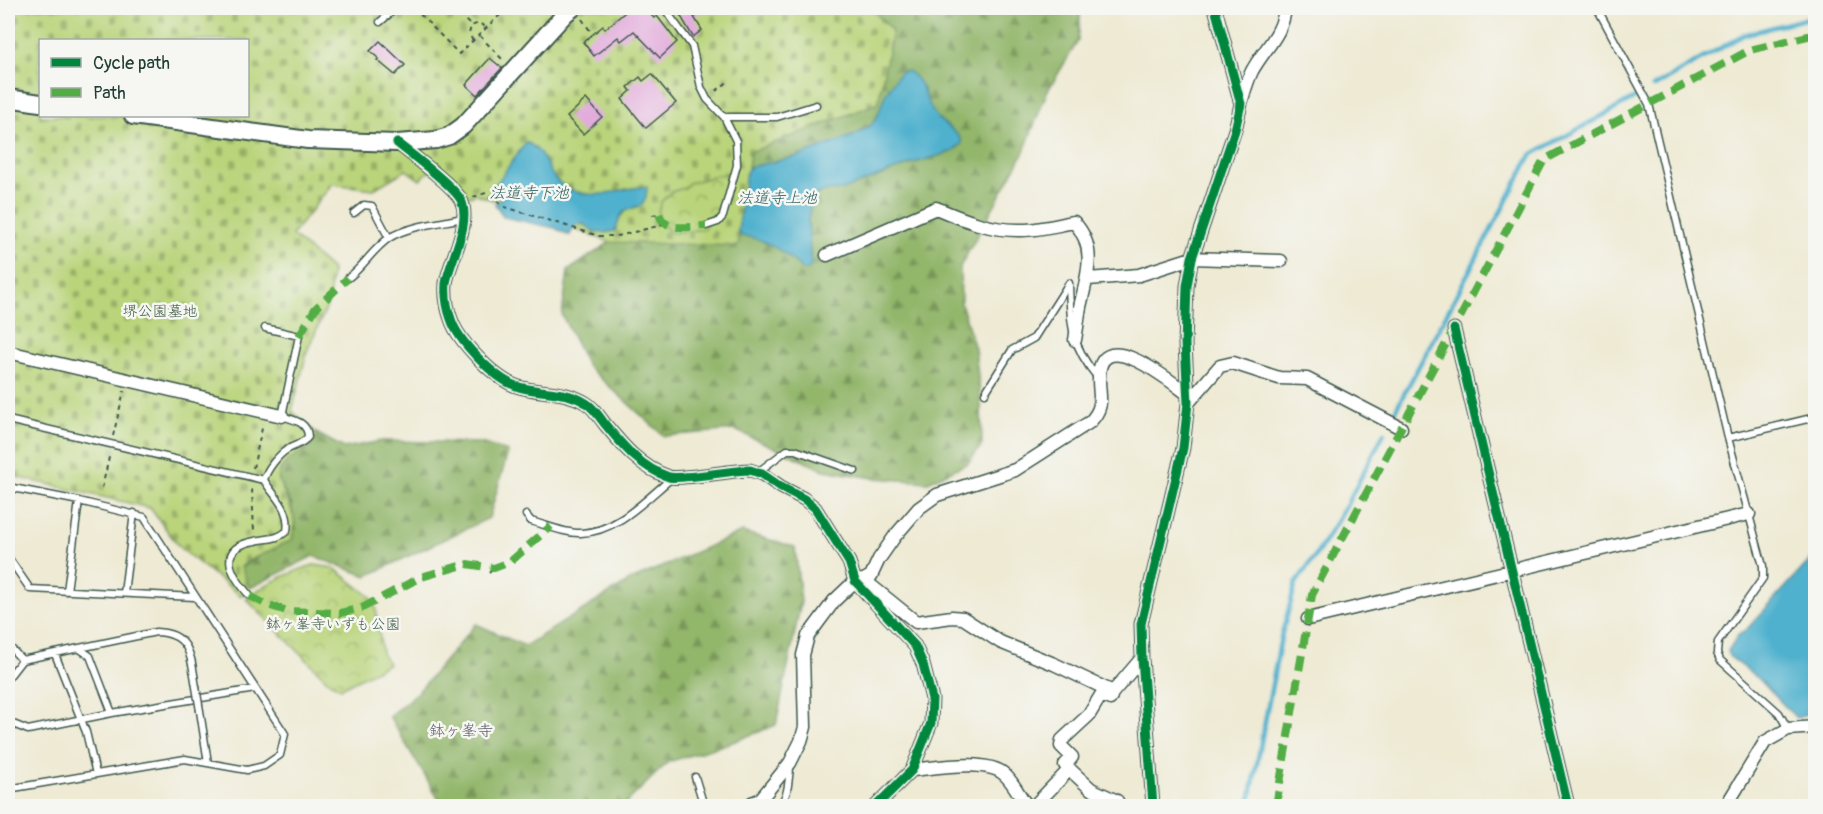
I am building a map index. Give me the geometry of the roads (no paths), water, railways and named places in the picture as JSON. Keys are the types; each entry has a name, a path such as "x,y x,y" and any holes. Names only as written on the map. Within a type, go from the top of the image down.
{"street":[{"path":"1215,8 1241,104"},
{"path":"1153,807 1142,658 1142,624 1183,448 1188,398 1185,344 1187,286 1192,258 1252,72 1277,34 1284,18 1285,8"},
{"path":"140,117 308,140 397,142 436,140 449,136 463,126 567,9"},
{"path":"8,98 39,103"},
{"path":"397,142 460,198 464,208 463,229 446,281 446,290 451,321 472,354 516,386 574,396 588,404 637,459 652,471 673,478 730,470 750,470 758,472 781,488 804,499 815,508 859,580 915,646 923,664 932,699 931,723 912,770 876,807"},
{"path":"827,255 936,208 966,221 998,229 1024,230 1074,222 1088,244 1090,262 1075,340"},
{"path":"1088,279 1139,275 1192,258 1281,261"},
{"path":"1454,329 1568,807"},
{"path":"8,352 282,416"},
{"path":"758,802 790,763 801,741 805,727 802,655 808,636 834,601 859,580 871,576 879,559 919,508 937,495 1015,470 1090,422 1098,413 1101,403 1100,367 1105,359 1114,355 1125,355 1140,361 1188,398"},
{"path":"1188,398 1220,366 1233,363 1279,378 1307,378 1401,428"},
{"path":"1308,619 1749,513"},
{"path":"859,580 916,622 952,617 963,618 1000,642 1113,692"},
{"path":"1119,807 1117,801 1091,789 1065,765 1072,757 1061,746 1062,740 1089,715 1101,695 1110,699 1113,692 1142,658"},
{"path":"1726,807 1765,742 1788,729 1815,727"},
{"path":"912,770 976,765 999,770 1006,776 1027,807"},
{"path":"1034,807 1070,770"}],"lane":[{"path":"380,22 396,8"},
{"path":"664,8 692,46 701,87 707,99 724,117 736,141 737,165 723,216 718,222 706,226"},
{"path":"1597,8 1649,104 1728,438 1763,566 1763,578 1718,642 1717,653 1720,660 1779,713 1788,729"},
{"path":"724,117 777,117 816,105"},
{"path":"354,213 364,205 372,206 389,238"},
{"path":"348,278 389,238 418,227 463,218"},
{"path":"985,393 1012,350 1034,338 1069,283 1070,321 1075,340 1088,365 1099,378"},
{"path":"264,480 266,473 281,454 308,437 308,430 301,422 282,416 299,336 265,328"},
{"path":"1728,438 1815,417"},
{"path":"8,420 264,480 278,497 288,525 286,531 277,538 243,544 231,552 229,558 231,568 240,585 250,596"},
{"path":"758,472 787,450 795,450 855,471"},
{"path":"526,515 531,520 580,533 598,530 621,520 673,478"},
{"path":"8,487 144,517 285,734 280,755 264,766 247,770 185,759 8,789"},
{"path":"67,591 79,501"},
{"path":"124,594 134,513"},
{"path":"8,557 30,589 195,597"},
{"path":"9,673 22,660 156,632 167,632 178,637 186,645 191,657 208,763"},
{"path":"8,645 22,660"},
{"path":"80,649 90,656 112,713"},
{"path":"56,654 81,720 96,774"},
{"path":"8,722 28,730 255,689"},
{"path":"778,807 788,790 790,763"},
{"path":"695,777 704,807"},
{"path":"744,807 751,800 758,802"}],"water":[{"name":"法道寺上池","path":"908,71 922,87 936,116 961,139 962,143 954,151 908,165 843,190 817,194 811,202 808,221 811,266 807,270 803,270 790,258 766,243 741,236 738,231 746,172 750,167 799,156 855,135 870,126 877,117 886,93 900,72"},
{"name":"法道寺下池","path":"526,142 539,152 556,180 574,191 585,194 603,194 647,187 646,198 642,205 625,211 615,231 609,232 597,232 582,223 574,226 568,235 555,228 504,217 495,204 501,199 494,187"},
{"path":"1815,555 1815,713 1796,718 1759,679 1729,656 1728,651 1738,635 1745,631"}],"waterway":[{"path":"1653,87 1743,35 1816,16"},
{"path":"1395,411 1531,155 1635,98"},
{"path":"1249,806 1281,637 1296,583 1347,504 1384,433"}],"district":[{"name":"鉢ヶ峯寺","path":"461,731"}],"park label":[{"name":"堺公園墓地","path":"160,311"},
{"name":"鉢ヶ峯寺いずも公園","path":"333,624"}]}
